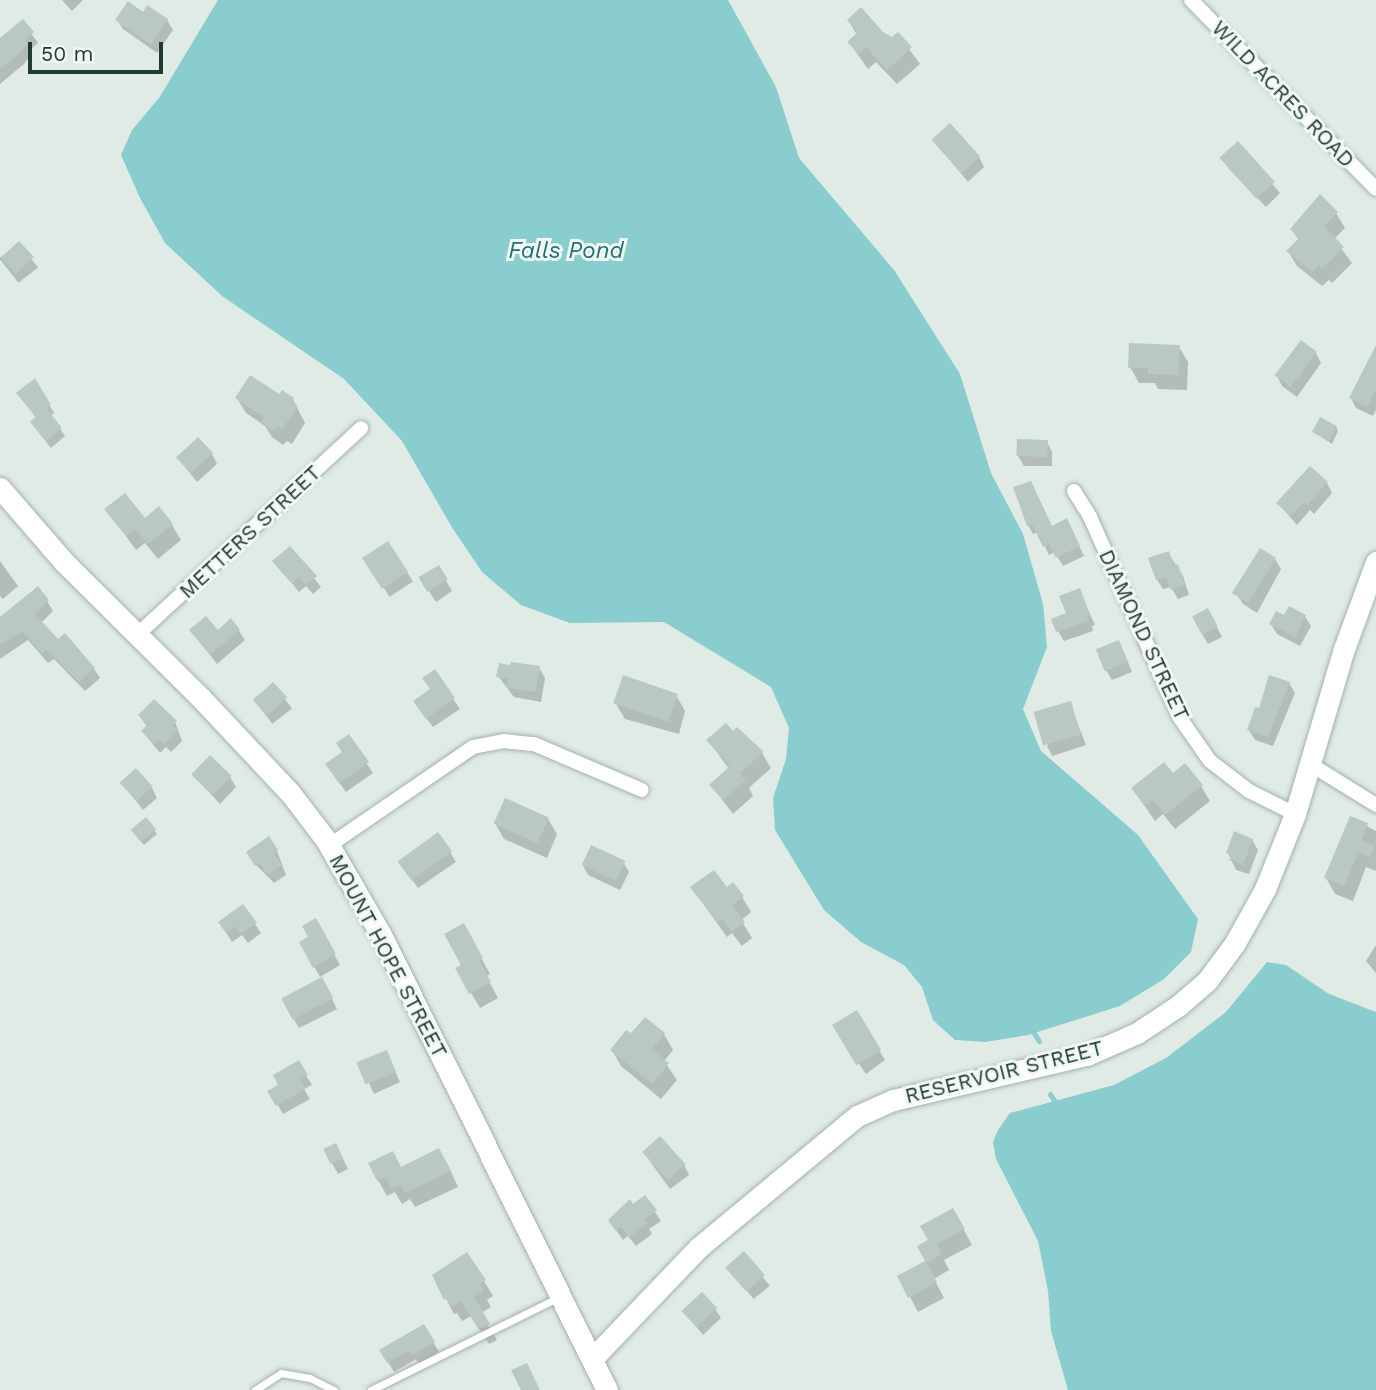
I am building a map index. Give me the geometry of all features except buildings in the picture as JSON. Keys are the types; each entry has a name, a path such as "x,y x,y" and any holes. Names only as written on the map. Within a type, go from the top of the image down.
{"street":[{"name":"WILD ACRES ROAD","path":"1191,0 1376,188"},
{"name":"METTERS STREET","path":"137,635 361,428"},
{"name":"MOUNT HOPE STREET","path":"0,488 64,562 291,794 330,845 380,933 607,1390"},
{"name":"DIAMOND STREET","path":"1074,491 1090,517 1181,718 1210,761 1249,792 1295,814"},
{"name":"RESERVOIR STREET","path":"593,1358 698,1248 826,1138 858,1116 893,1100 1087,1055 1138,1033 1178,1006 1207,981 1235,943 1265,889 1295,814 1344,649 1376,562"},
{"path":"330,845 473,747 503,741 534,744 642,790"},
{"path":"1310,764 1376,805"}],"lane":[{"path":"371,1390 561,1296"},
{"path":"255,1390 281,1373 310,1378 334,1390"}],"water":[{"name":"Falls Pond","path":"218,0 728,0 776,87 799,158 894,270 960,374 991,473 1023,534 1043,604 1047,647 1023,709 1041,751 1138,835 1198,919 1191,952 1164,979 1120,1006 1028,1035 985,1042 955,1040 933,1020 922,987 904,965 861,942 824,910 775,830 773,798 786,759 789,728 771,687 664,622 570,623 521,605 482,572 453,529 402,441 344,379 222,296 165,243 140,198 121,155 132,130 159,98"},
{"path":"1267,962 1286,965 1329,994 1376,1012 1376,1390 1068,1390 1051,1331 1048,1291 1038,1241 996,1159 993,1142 998,1130 1010,1113 1114,1085 1166,1058 1226,1012"}],"waterway":[{"path":"1032,1030 1039,1041"},
{"path":"1050,1094 1058,1106"}]}
